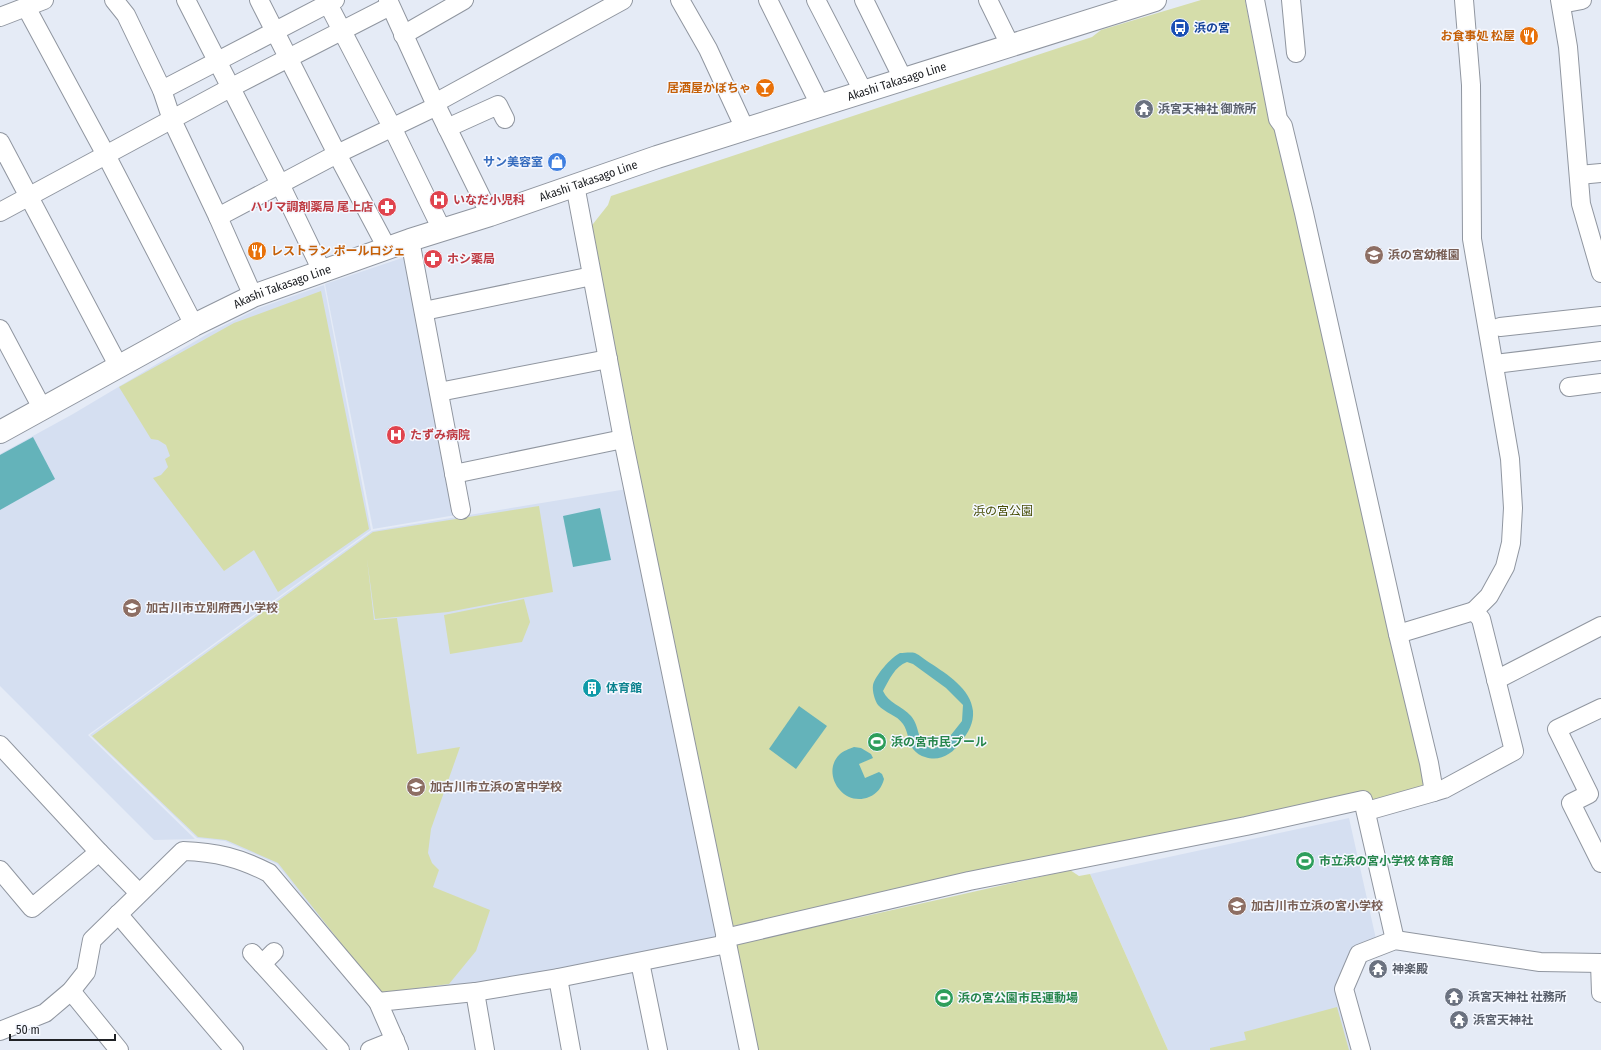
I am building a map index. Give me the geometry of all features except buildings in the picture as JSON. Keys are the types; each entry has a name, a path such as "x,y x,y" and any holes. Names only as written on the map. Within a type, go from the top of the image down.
{"main road":[{"name":"Akashi Takasago Line","path":"0,432 194,325 254,296 410,240 490,215 575,185 745,129 1155,0"}],"street":[{"path":"0,17 44,0"},
{"path":"114,0 126,15 162,90 172,120 254,296"},
{"path":"186,0 280,184 322,271"},
{"path":"259,0 337,154 387,248"},
{"path":"403,35 464,0"},
{"path":"218,217 436,104 623,0"},
{"path":"680,0 708,49 745,129"},
{"path":"768,0 820,105"},
{"path":"816,0 863,91"},
{"path":"864,0 903,79"},
{"path":"988,0 1010,45"},
{"path":"1255,0 1278,119 1283,126 1302,205 1398,634 1429,763 1434,792"},
{"path":"1290,0 1296,53"},
{"path":"1398,634 1474,611 1489,596 1498,582 1505,568 1511,543 1512,475 1495,364 1472,239 1471,85 1464,0"},
{"path":"1582,0 1561,2 1568,48 1581,204 1601,273"},
{"path":"162,90 329,1 341,31 392,127 442,230"},
{"path":"0,212 29,198 288,57 341,31 389,3 447,128 490,215"},
{"path":"26,7 106,155 194,325"},
{"path":"447,128 498,105 505,119"},
{"path":"0,142 119,367"},
{"path":"1579,175 1601,173"},
{"path":"575,185 623,439 749,1050"},
{"path":"410,240 461,510"},
{"path":"424,311 592,276"},
{"path":"1500,327 1601,316"},
{"path":"0,329 42,408"},
{"path":"1495,364 1601,351"},
{"path":"439,392 608,359"},
{"path":"1569,387 1601,383"},
{"path":"454,474 623,439"},
{"path":"1367,811 1444,789 1514,751 1481,619 1474,611"},
{"path":"1496,680 1601,626"},
{"path":"1601,708 1557,729 1595,791 1571,803 1601,863"},
{"path":"0,745 98,852 139,893"},
{"path":"378,1002 475,992 640,962 969,881 1246,826 1363,800 1367,811 1395,940"},
{"path":"0,1031 45,1013 71,991 86,972 92,940 183,851 208,852 249,862 269,873 378,1002 397,1045 370,1050"},
{"path":"0,870 32,908 98,852"},
{"path":"118,914 234,1050"},
{"path":"1361,1050 1344,988 1359,954 1395,940 1540,962 1601,963 1601,993"},
{"path":"262,956 340,1050"},
{"path":"640,962 658,1050"},
{"path":"558,978 571,1050"},
{"path":"71,991 119,1050"},
{"path":"475,992 485,1050"}],"shaded area":[{"name":"たずみ病院","path":"405,257 456,515 373,529 325,284"},
{"name":"加古川市立別府西小学校","path":"324,285 371,530 88,735 195,839 154,840 0,686 0,454 73,414 209,333 259,308"},
{"name":"加古川市立浜の宮中学校","path":"627,489 719,936 714,942 564,971 385,997 379,995 277,864 225,841 197,838 90,735 372,531"},
{"name":"加古川市立浜の宮小学校","path":"1349,818 1376,939 1351,950 1355,1050 1168,1050 1090,874"}],"green space":[{"name":"浜の宮公園","path":"1201,0 1245,0 1268,117 1279,132 1425,786 1379,805 1350,797 728,927 589,229 608,205 611,196 1092,37 1101,30"},
{"path":"321,291 369,529 278,592 254,550 224,571 153,478 161,475 168,467 165,459 170,456 166,445 158,440 151,439 119,387 234,323"},
{"path":"539,506 553,592 448,612 375,619 367,559 374,620 397,618 417,754 460,747 431,829 428,853 432,863 439,870 433,887 490,910 476,951 449,984 380,993 278,863 226,840 198,837 92,736 373,532"},
{"path":"524,599 530,622 522,642 450,654 444,615"},
{"name":"浜の宮公園市民運動場","path":"1070,870 1079,876 1090,874 1168,1050 755,1050 734,947 736,939 846,914 848,920"},
{"path":"1337,1007 1349,1050 1210,1050 1210,1048 1246,1040 1244,1032"}],"water":[{"path":"33,437 55,479 0,510 0,455"},
{"path":"600,508 611,560 573,567 563,516"},
{"path":"900,653 917,654 951,677 968,696 973,715 968,731 954,750 941,758 923,757 917,753 911,746 903,724 898,718 881,708 877,703 873,690 874,681 884,667","holes":["907,662 913,664 946,688 963,705 962,721 943,745 932,749 923,742 911,716 888,699 883,691 899,667"]},
{"path":"799,706 827,726 796,769 769,749"},
{"path":"854,747 861,748 871,754 873,758 859,764 865,778 879,772 882,774 884,779 877,792 869,797 859,799 851,798 837,787 832,770 834,762 840,754"}],"place":[{"name":"浜の宮","path":"1180,28"},
{"name":"お食事処 松屋","path":"1529,36"},
{"name":"居酒屋かぼちゃ","path":"765,88"},
{"name":"浜宮天神社 御旅所","path":"1144,109"},
{"name":"サン美容室","path":"557,162"},
{"name":"いなだ小児科","path":"439,200"},
{"name":"ハリマ調剤薬局 尾上店","path":"387,207"},
{"name":"レストラン ポールロジェ","path":"257,251"},
{"name":"浜の宮幼稚園","path":"1374,255"},
{"name":"ホシ薬局","path":"433,259"},
{"name":"たずみ病院","path":"396,435"},
{"name":"加古川市立別府西小学校","path":"132,608"},
{"name":"体育館","path":"592,688"},
{"name":"浜の宮市民プール","path":"877,742"},
{"name":"加古川市立浜の宮中学校","path":"416,787"},
{"name":"市立浜の宮小学校 体育館","path":"1305,861"},
{"name":"加古川市立浜の宮小学校","path":"1237,906"},
{"name":"神楽殿","path":"1378,969"},
{"name":"浜宮天神社 社務所","path":"1454,997"},
{"name":"浜の宮公園市民運動場","path":"944,998"},
{"name":"浜宮天神社","path":"1459,1020"}]}
